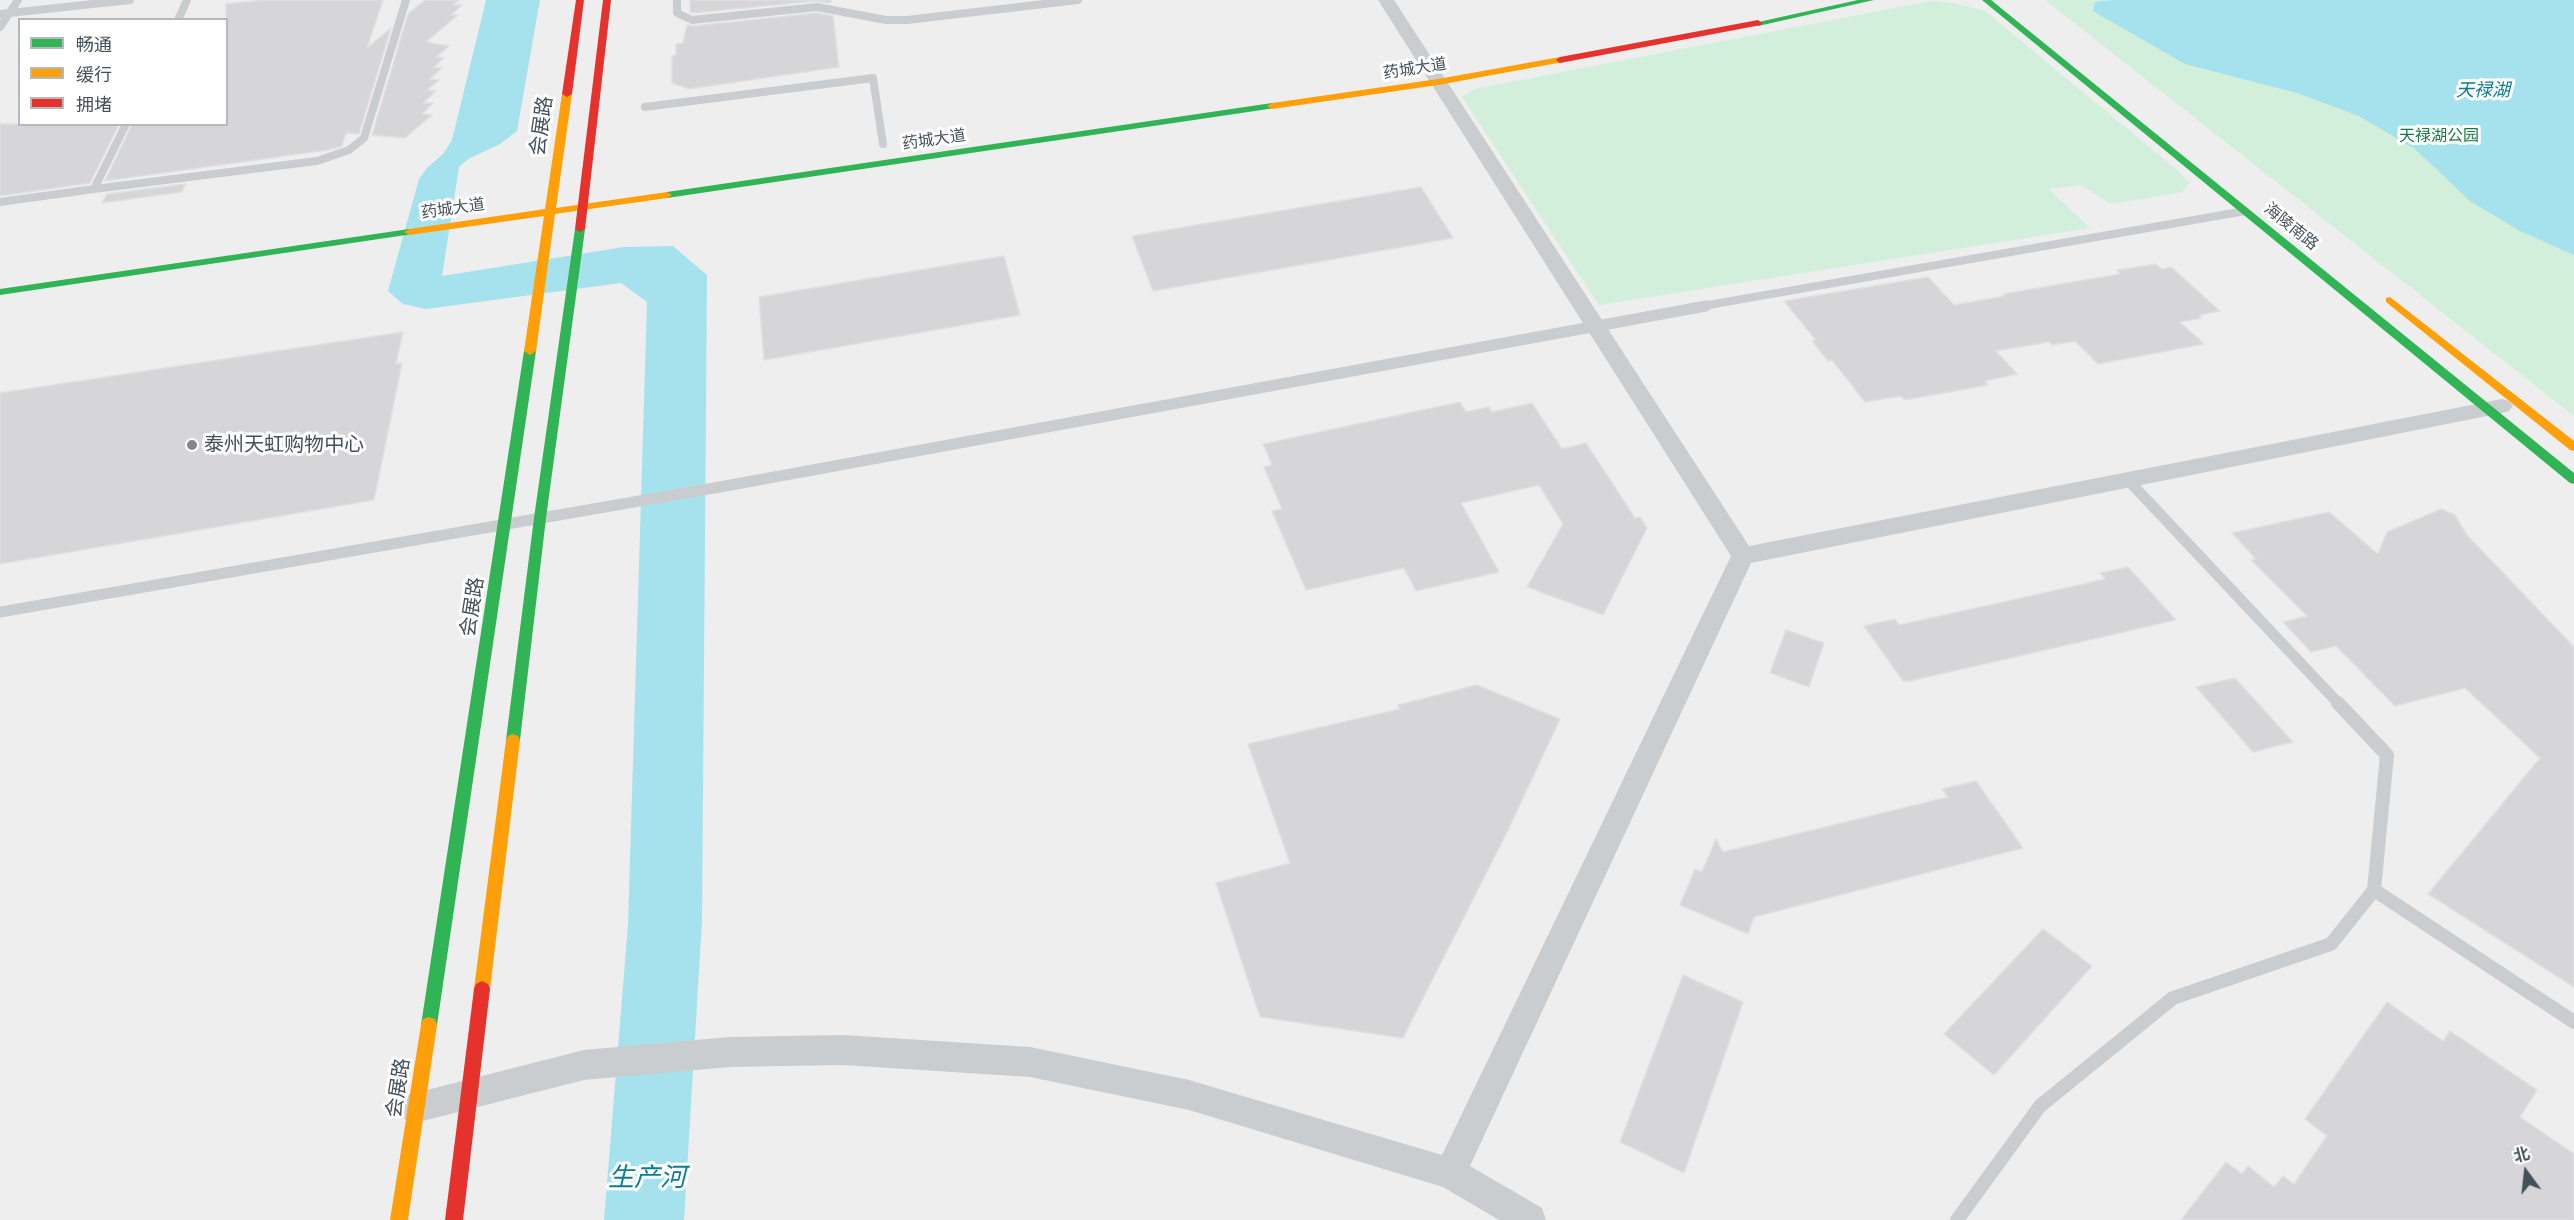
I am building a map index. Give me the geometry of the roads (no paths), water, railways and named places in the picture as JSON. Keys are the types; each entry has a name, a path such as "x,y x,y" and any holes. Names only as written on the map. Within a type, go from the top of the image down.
{"main road":[{"name":"会展路","path":"454,1220 540,518 583,206 568,187 580,0"},
{"name":"会展路","path":"399,1220 506,524 550,212 568,187 607,0"},
{"name":"药城大道","path":"0,292 550,212 1430,70 1671,41 1870,0"},
{"name":"海陵南路","path":"1986,0 2574,480"},
{"path":"2379,291 2574,447"}],"street":[{"path":"1386,0 1743,556"},
{"path":"1743,556 2520,403"},
{"path":"1450,1173 1743,556"},
{"path":"415,1108 584,1065 730,1052 843,1050 1030,1062 1189,1095 1450,1173 1530,1220"}],"lane":[{"path":"0,27 4,14 18,0"},
{"path":"4,14 130,0"},
{"path":"179,18 187,0"},
{"path":"0,202 317,161 349,150 364,138 406,0"},
{"path":"677,0 677,13 692,20 817,7 886,20 907,20 1078,0"},
{"path":"645,107 873,78 883,144"},
{"path":"94,189 125,126"},
{"path":"0,612 720,487 1596,325 2245,211"},
{"path":"1958,1220 2040,1106 2173,998 2331,944 2374,890 2386,755 2128,480"},
{"path":"2374,890 2574,1022"}],"water":[{"name":"生产河","path":"486,0 540,0 517,131 500,144 468,159 459,167 442,276 624,247 673,246 707,275 702,921 684,1220 604,1220 628,925 647,302 621,283 426,309 403,304 388,291 419,179 427,168 443,154 452,140"},
{"name":"天禄湖","path":"2113,0 2574,0 2574,255 2520,231 2470,201 2415,149 2359,116 2297,93 2185,64 2093,11 2095,2"}],"place":[{"name":"泰州天虹购物中心","path":"192,445"}],"park label":[{"name":"天禄湖公园","path":"2439,137"}]}
